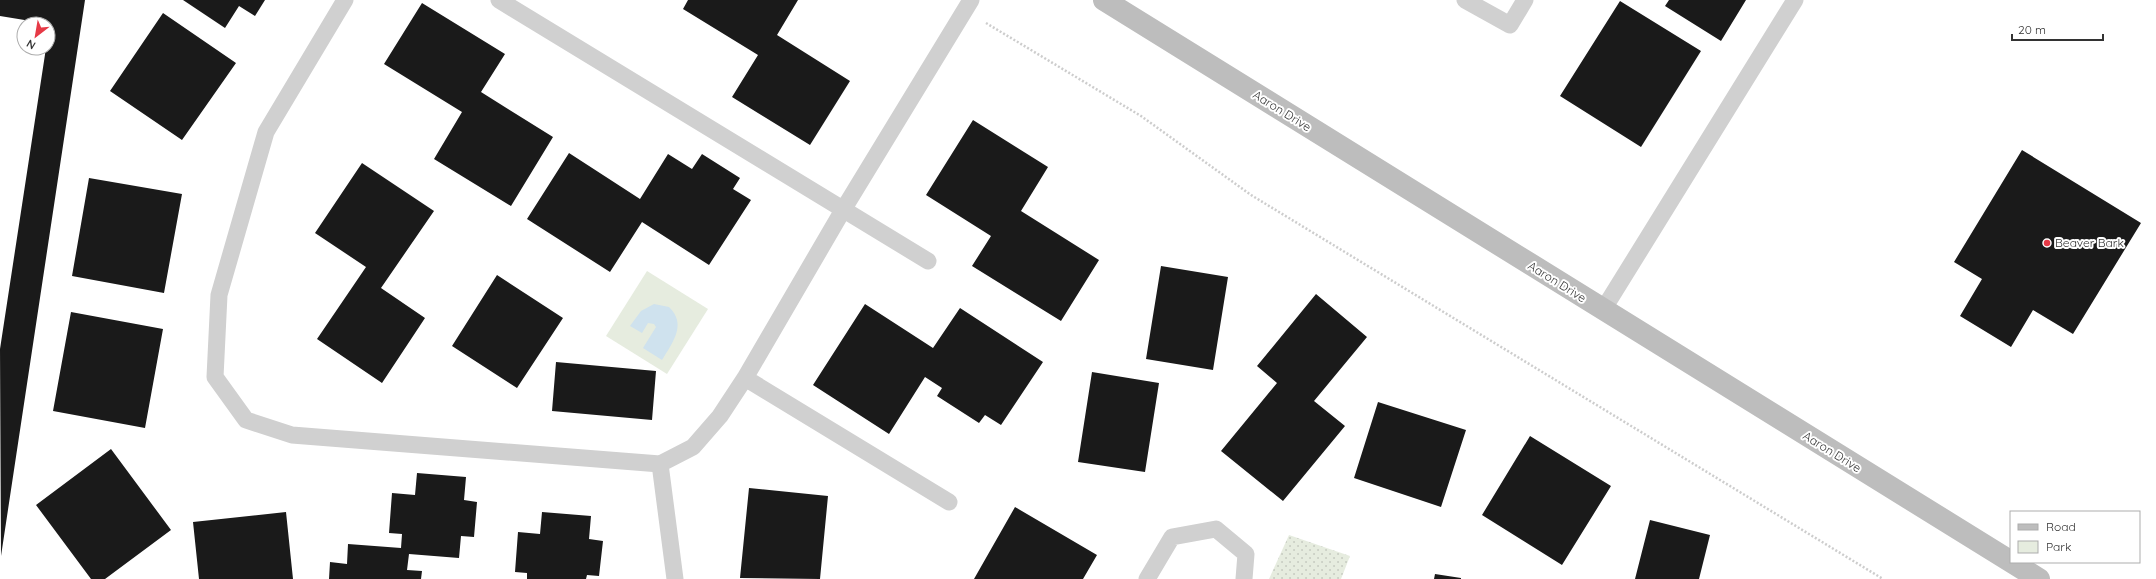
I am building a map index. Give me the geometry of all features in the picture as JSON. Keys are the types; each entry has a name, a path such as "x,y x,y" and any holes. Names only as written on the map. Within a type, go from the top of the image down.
{"street":[{"name":"Aaron Drive","path":"1104,0 2010,561"},
{"name":"Aaron Drive","path":"2013,563 2039,579"}],"lane":[{"path":"345,0 266,132 219,295 216,377 246,420 292,435 660,464 693,448 720,416 745,378 844,210 968,5"},
{"path":"499,0 928,261"},
{"path":"1465,0 1510,25 1525,0"},
{"path":"1603,310 1795,0"},
{"path":"745,378 949,502"},
{"path":"660,464 675,579"},
{"path":"1148,579 1172,537 1216,529 1246,554 1244,579"}],"path":[{"path":"968,5 1141,116 1258,199 1883,579"}],"green space":[{"path":"647,271 708,309 667,374 606,336"},
{"path":"1289,535 1350,556 1341,579 1269,579"}],"water":[{"path":"654,304 669,307 674,313 678,326 674,340 662,360 643,348 656,327 654,324 648,323 642,333 630,326 641,311"}],"building":[{"path":"0,0 85,0 1,556 0,349 45,56 56,56 56,16 16,16 16,19 0,16"},
{"path":"183,0 265,0 255,16 239,6 225,28"},
{"path":"688,0 798,0 777,35 850,81 810,145 732,97 758,55 683,9"},
{"path":"1669,0 1746,0 1721,41 1665,6"},
{"path":"1620,1 1701,51 1641,147 1560,96"},
{"path":"422,3 505,54 481,92 553,137 511,206 434,159 462,112 384,64"},
{"path":"163,13 236,63 182,140 110,91"},
{"path":"973,120 1048,167 1021,211 1099,260 1061,321 972,266 991,236 926,195"},
{"name":"Beaver Bark","path":"2022,150 2141,223 2073,334 2033,310 2011,347 1960,316 1982,279 1954,262"},
{"path":"569,153 640,199 668,154 692,169 702,154 740,178 733,189 751,200 709,265 642,222 610,272 527,219"},
{"path":"362,163 434,211 381,288 425,318 382,383 317,339 366,267 315,233"},
{"path":"89,178 182,194 164,293 72,276"},
{"path":"1161,266 1228,277 1213,370 1146,359"},
{"path":"497,275 563,318 517,388 452,346"},
{"path":"1316,294 1367,337 1314,401 1345,426 1283,501 1221,451 1277,383 1257,366"},
{"path":"865,304 933,348 960,308 1043,362 1001,425 985,415 979,423 937,396 942,388 925,377 889,434 813,385"},
{"path":"71,312 163,329 145,428 53,411"},
{"path":"556,362 656,371 652,420 552,411"},
{"path":"1092,372 1159,383 1145,472 1078,462"},
{"path":"1378,402 1466,430 1441,507 1354,478"},
{"path":"1530,436 1611,486 1562,565 1482,515"},
{"path":"111,449 171,530 105,579 91,579 36,505"},
{"path":"417,473 466,477 464,500 477,502 474,537 461,536 459,558 409,554 407,570 422,571 421,579 329,579 330,562 347,564 348,544 401,548 402,534 389,533 392,493 415,495"},
{"path":"749,488 828,496 820,579 740,578"},
{"path":"1015,507 1097,555 1083,579 974,579"},
{"path":"286,512 293,579 199,579 193,522"},
{"path":"542,512 591,516 589,539 603,541 599,576 587,575 586,579 527,579 527,573 515,572 518,532 540,534"},
{"path":"1650,520 1710,535 1699,579 1635,579"},
{"path":"1435,574 1461,578 1461,579 1434,579"}],"place":[{"name":"Beaver Bark","path":"2047,243"}]}
